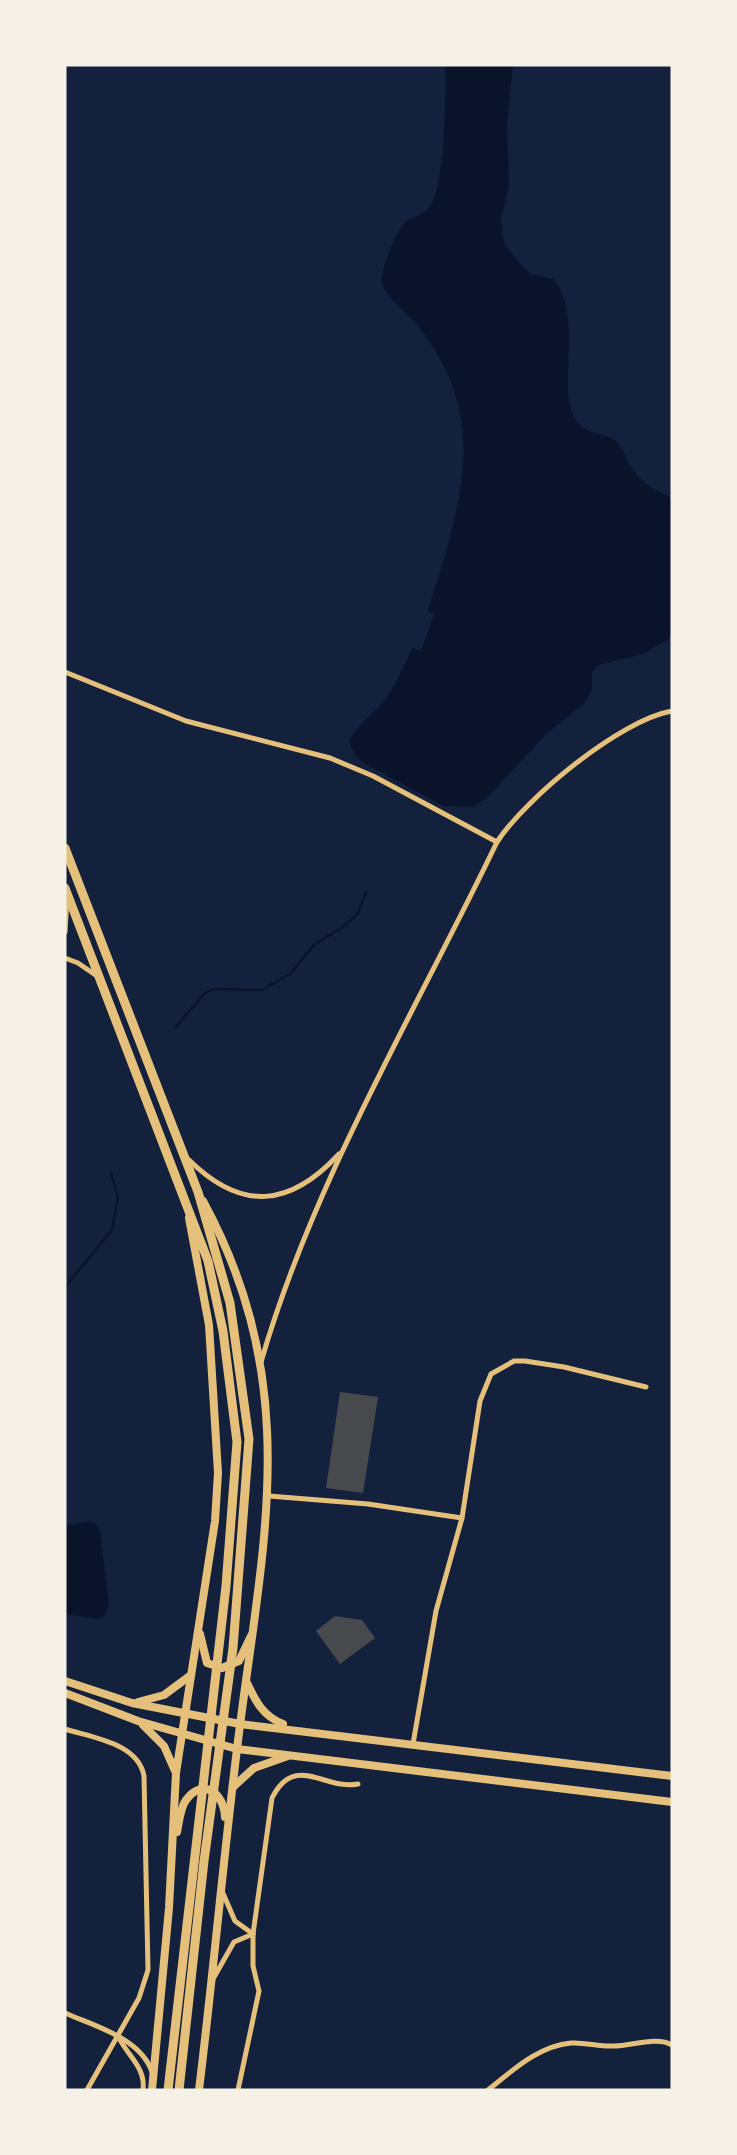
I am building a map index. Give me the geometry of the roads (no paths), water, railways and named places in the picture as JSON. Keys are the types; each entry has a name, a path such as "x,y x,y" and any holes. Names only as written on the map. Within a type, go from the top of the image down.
{"highway":[{"path":"65,848 198,1192 230,1303 247,1419 246,1503 233,1648 204,1861 180,2090"},
{"path":"66,890 187,1201 218,1305 235,1423 237,1473 226,1586 168,2090"}],"main road":[{"path":"198,1192 230,1261 261,1362 269,1444 269,1496 255,1627 232,1789 199,2090"},
{"path":"152,2090 176,1773 215,1521 218,1473 209,1325 187,1201"},
{"path":"199,1626 206,1663 222,1668 239,1661 255,1627"},
{"path":"132,1703 164,1695 191,1675"},
{"path":"65,1681 132,1703 240,1724 291,1728 672,1776"},
{"path":"247,1683 254,1699 270,1719 291,1728"},
{"path":"65,1693 138,1721 237,1749 672,1802"},
{"path":"138,1721 164,1746 176,1773"},
{"path":"232,1789 254,1768 290,1755"},
{"path":"172,1852 184,1802 194,1793 207,1789 219,1795 225,1804 226,1851"}],"street":[{"path":"65,672 186,720 327,756 373,776 497,842"},
{"path":"261,1362 278,1309 343,1150 497,842 524,808 607,741 640,721 672,711"},
{"path":"65,933 66,890"},
{"path":"65,958 88,969 102,981"},
{"path":"187,1158 208,1179 225,1189 245,1195 274,1196 295,1192 321,1173 343,1150"},
{"path":"413,1744 436,1611 462,1518 480,1401 491,1374 514,1362 525,1361 564,1367 646,1387"},
{"path":"269,1496 368,1504 462,1518"},
{"path":"65,1729 128,1750 142,1762 144,1776 148,1970 138,1998 87,2090"},
{"path":"238,2090 259,1991 253,1966 253,1934 272,1798 276,1790 291,1777 300,1774 358,1784"},
{"path":"222,1889 234,1921 253,1934"},
{"path":"212,1980 234,1942 253,1934"},
{"path":"65,2012 117,2036 145,2057 153,2075"},
{"path":"117,2036 140,2068 144,2080 143,2090"},
{"path":"488,2090 523,2062 558,2045 580,2043 614,2046 662,2042 672,2045"}],"water":[{"path":"445,65 513,65 507,124 509,185 501,220 505,245 531,274 553,279 563,296 568,314 568,395 579,424 617,442 637,475 656,490 672,498 672,637 643,654 598,665 592,672 592,689 585,703 546,734 488,797 473,807 443,806 362,762 353,752 350,743 356,730 391,691 406,662 436,584 458,503 463,444 460,415 452,386 439,357 419,327 386,291 382,277 399,230 408,220 428,209 435,195 444,138"},
{"path":"87,1521 95,1523 100,1531 109,1605 105,1616 97,1619 65,1614 65,1526"}],"waterway":[{"path":"175,1028 204,994 212,989 262,990 291,973 314,945 347,924 358,913 366,892"},
{"path":"65,1287 112,1230 118,1198 111,1172"}]}
